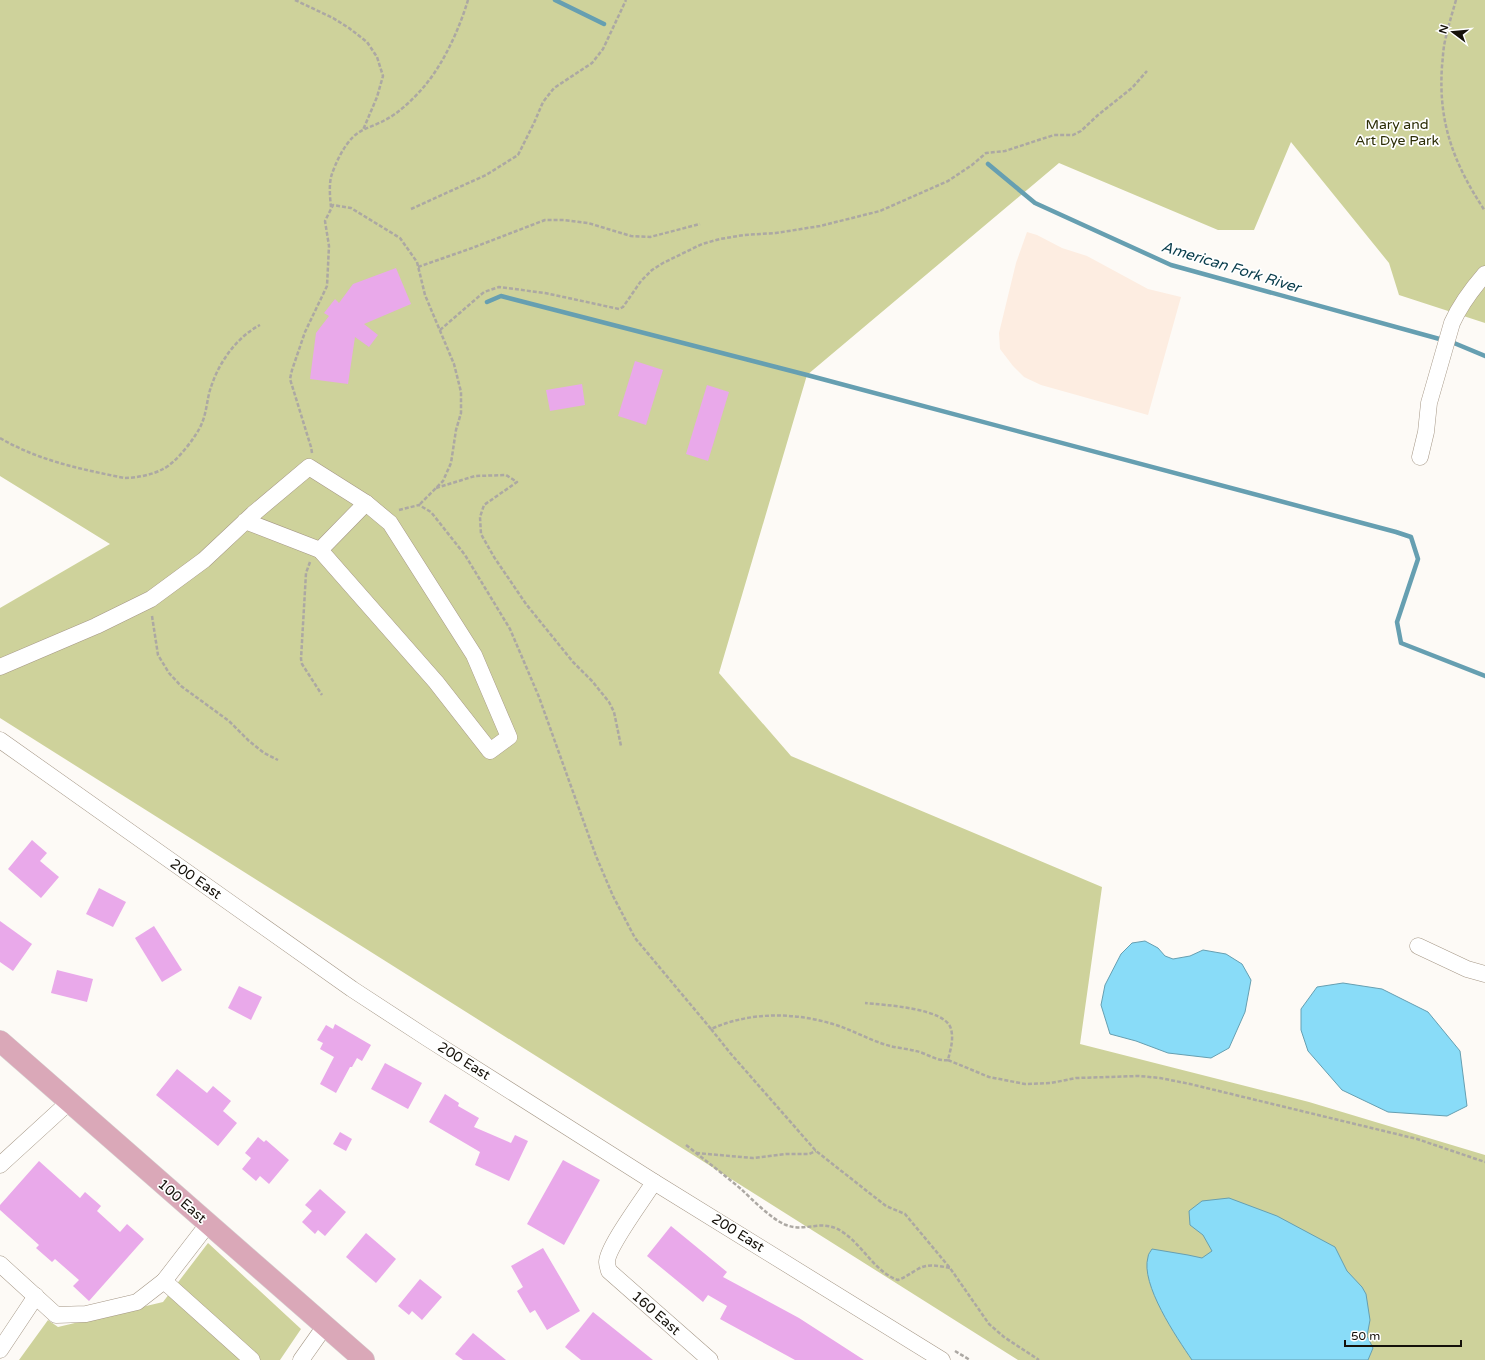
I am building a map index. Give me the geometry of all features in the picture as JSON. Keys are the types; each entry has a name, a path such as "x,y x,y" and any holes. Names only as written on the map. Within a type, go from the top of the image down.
{"main road":[{"name":"100 East","path":"0,1040 364,1360"}],"street":[{"path":"1420,457 1426,432 1429,403 1452,323 1457,312 1469,294 1485,274"},
{"path":"0,666 96,626 151,599 204,560 245,522 309,467 366,503 390,523 474,655 509,737 490,751 436,682 320,550 245,522"},
{"path":"320,550 366,503"},
{"name":"200 East","path":"0,740 352,989 433,1042 654,1182 946,1354"},
{"path":"1418,946 1467,969 1485,974"},
{"path":"0,1165 69,1102"},
{"name":"160 East","path":"654,1182 616,1239 610,1251 607,1262 609,1271 710,1360"},
{"path":"0,1264 56,1315 86,1314 137,1302 164,1281 208,1224"},
{"path":"164,1281 252,1360"},
{"path":"0,1350 36,1296"},
{"path":"301,1360 325,1326"}],"path":[{"path":"295,0 333,18 349,28 367,42 377,57 383,76 377,97 363,131"},
{"path":"332,208 330,196 331,178 341,155 354,136 386,120 422,88 451,45 463,18 468,0"},
{"path":"411,209 486,175 518,155 532,129 543,102 554,88 592,63 603,49 626,0"},
{"path":"1456,0 1444,42 1441,86 1444,114 1449,140 1460,168 1485,211"},
{"path":"440,330 484,292 499,287 544,293 619,309 623,307 641,281 652,270 702,244 738,236 776,233 820,226 880,211 948,180 972,165 986,153 1019,148 1054,135 1074,135 1082,131 1098,115 1132,88 1147,71"},
{"path":"309,467 312,458 311,447 290,379 305,332 327,286 329,246 325,222 333,205 351,208 400,238 417,262 425,295 454,364 461,392 461,413 456,430 451,463 442,481 419,505 394,511"},
{"path":"418,267 545,220 588,222 631,236 650,237 700,224"},
{"path":"0,438 20,449 65,465 124,478 131,478 164,469 172,463 196,436 203,422 211,386 218,369 229,352 250,330 260,325"},
{"path":"435,488 475,476 506,475 518,482 484,505 480,517 481,534 494,557 526,604 568,656 592,681 609,702 614,712 621,746"},
{"path":"419,505 431,512 444,527 510,629 540,697 596,856 613,896 635,938 731,1054 816,1151 886,1206 905,1214 950,1268 989,1324 1004,1337 1039,1360"},
{"path":"320,550 308,566 306,573 301,659 302,664 322,695"},
{"path":"151,599 152,617 158,655 169,673 180,686 229,721 249,741 264,753 278,760"},
{"path":"865,1003 916,1009 946,1021 951,1028 952,1042 948,1060"},
{"path":"711,1029 735,1021 758,1016 784,1015 810,1018 837,1025 890,1046 924,1052 943,1061 948,1060 989,1078 1024,1084 1052,1083 1076,1078 1138,1076 1160,1078 1417,1139 1485,1162"},
{"path":"686,1145 758,1205 786,1225 797,1227 821,1225 832,1226 845,1233 889,1277 898,1280 908,1276 919,1268 931,1265 950,1268"},
{"path":"696,1153 753,1158 786,1154 809,1154 816,1151"},
{"path":"946,1354 970,1360"}],"shaded area":[{"path":"1027,232 1037,235 1062,248 1087,256 1148,289 1181,297 1148,415 1041,385 1024,377 1000,349 999,333 1016,263"}],"green space":[{"name":"Mary and Art Dye Park","path":"0,0 1485,0 1485,323 1399,295 1389,263 1291,142 1254,230 1218,230 1059,163 807,375 719,673 791,756 1102,887 1080,1044 1309,1102 1485,1155 1485,1360 1018,1360 0,718 0,608 110,544 0,476"},
{"path":"208,1243 301,1329 280,1360 19,1360 48,1320 58,1327 163,1302"}],"water":[{"path":"1145,941 1158,948 1165,956 1173,959 1190,956 1203,950 1226,954 1242,964 1251,980 1245,1012 1229,1048 1211,1058 1168,1053 1136,1041 1110,1034 1101,1005 1105,985 1121,954 1132,943"},
{"path":"1343,983 1382,989 1428,1012 1460,1051 1467,1106 1447,1116 1388,1112 1342,1090 1308,1051 1301,1030 1301,1009 1317,987"},
{"path":"1229,1198 1277,1216 1335,1247 1347,1271 1362,1287 1366,1294 1370,1320 1367,1336 1373,1348 1368,1360 1192,1360 1169,1325 1154,1296 1149,1281 1147,1268 1148,1256 1152,1249 1202,1258 1212,1251 1203,1235 1190,1225 1189,1211 1202,1201"}],"building":[{"path":"396,268 411,304 364,324 378,335 369,347 355,337 348,384 310,379 316,333 329,316 324,313 335,299 339,303 353,284"},
{"path":"635,361 663,370 646,425 618,416"},
{"path":"582,384 585,405 550,411 546,390"},
{"path":"707,385 729,392 708,461 686,454"},
{"path":"32,840 47,853 40,861 59,877 41,898 8,869"},
{"path":"99,888 126,902 113,927 86,914"},
{"path":"0,921 32,944 13,971 0,962"},
{"path":"154,926 182,970 162,982 135,938"},
{"path":"57,970 93,979 87,1002 51,993"},
{"path":"239,986 262,997 251,1020 228,1008"},
{"path":"335,1024 371,1045 362,1061 357,1058 352,1067 350,1067 336,1093 320,1084 334,1057 320,1049 323,1043 317,1040 326,1025 333,1029"},
{"path":"385,1063 422,1083 408,1109 371,1089"},
{"path":"177,1069 207,1093 213,1086 231,1101 223,1111 237,1123 218,1146 156,1095"},
{"path":"445,1094 459,1103 458,1106 479,1118 474,1127 511,1143 515,1135 528,1141 509,1181 475,1165 480,1152 429,1122"},
{"path":"340,1132 352,1139 346,1151 333,1144"},
{"path":"258,1137 264,1142 266,1140 289,1160 269,1184 260,1176 256,1181 242,1169 251,1158 245,1153"},
{"path":"563,1160 600,1180 564,1245 527,1224"},
{"path":"39,1161 80,1198 85,1192 101,1206 97,1211 120,1232 127,1224 144,1239 89,1301 73,1286 79,1280 55,1259 52,1262 36,1248 39,1245 0,1210 0,1205"},
{"path":"320,1189 346,1212 325,1236 318,1230 315,1234 302,1222 312,1211 305,1205"},
{"path":"671,1226 727,1272 723,1277 799,1318 864,1360 795,1360 720,1319 727,1306 708,1295 703,1302 647,1256"},
{"path":"366,1233 396,1259 376,1283 346,1257"},
{"path":"543,1248 580,1311 547,1330 535,1310 530,1313 517,1291 523,1287 511,1266"},
{"path":"420,1279 442,1297 422,1320 412,1311 409,1315 398,1306"},
{"path":"593,1312 653,1360 581,1360 565,1347"},
{"path":"473,1333 506,1360 463,1360 455,1354"}],"waterway":[{"name":"American Fork River","path":"555,0 604,24"},
{"name":"American Fork River","path":"988,164 1035,203 1171,265 1454,343 1485,356"},
{"path":"487,302 501,296 807,375 1411,537 1418,559 1397,622 1401,643 1485,676"}]}
